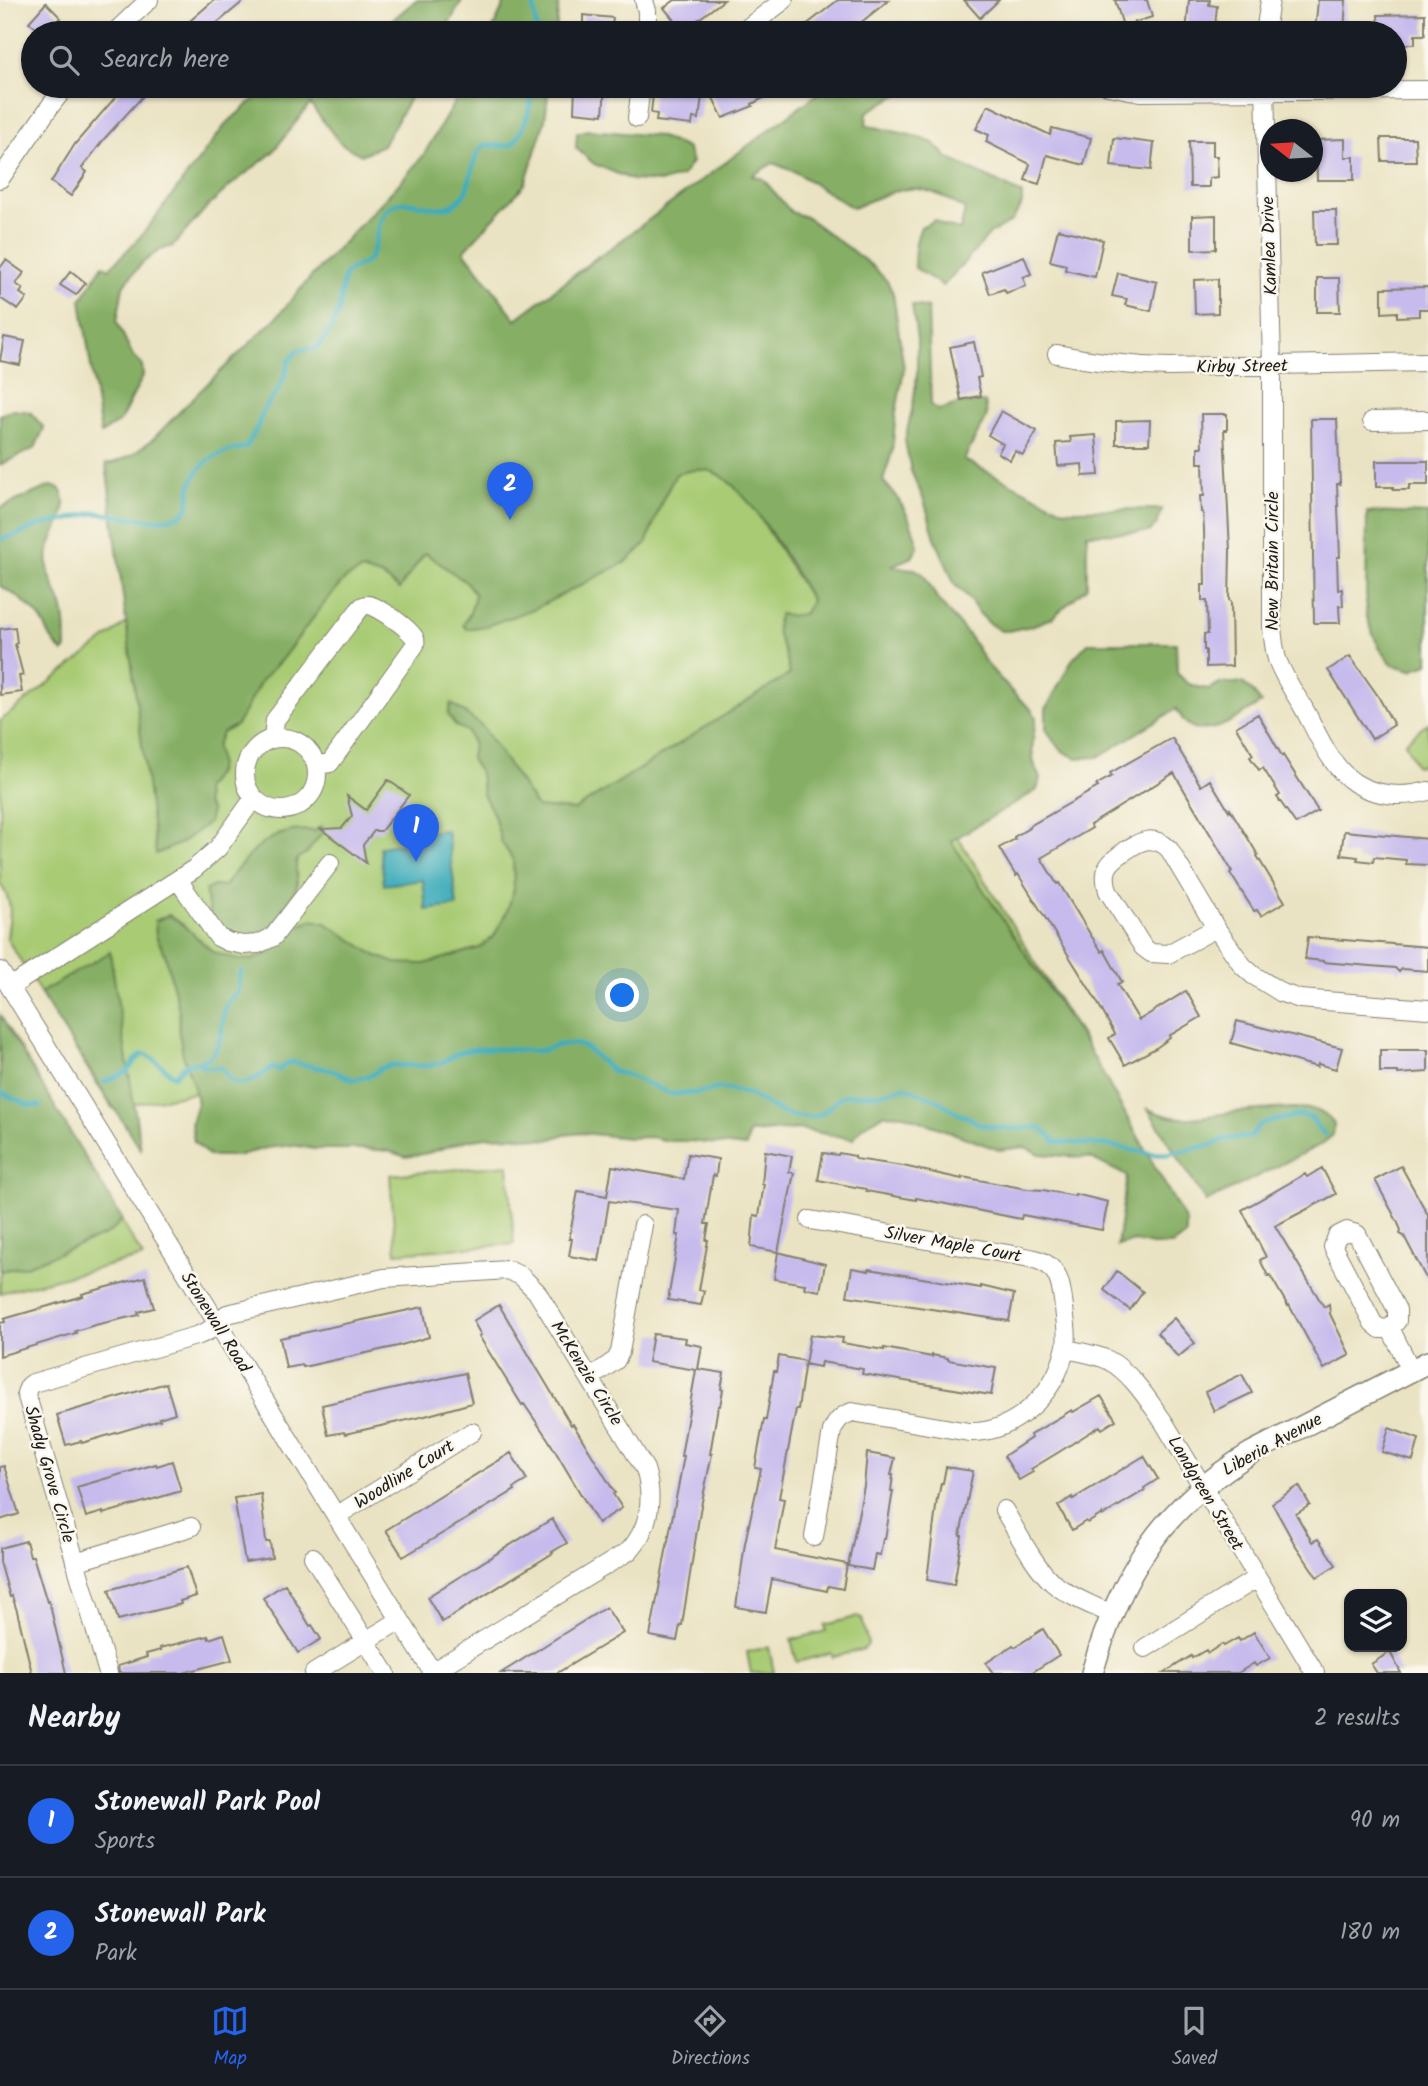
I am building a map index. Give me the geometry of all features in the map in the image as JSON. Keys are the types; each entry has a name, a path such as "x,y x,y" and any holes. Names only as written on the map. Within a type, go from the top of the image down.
{"main road":[{"name":"Liberia Avenue","path":"1092,1673 1111,1614 1126,1582 1173,1515 1202,1487 1251,1453 1419,1366"}],"street":[{"path":"127,21 149,0"},
{"path":"644,0 647,21"},
{"path":"757,21 784,0"},
{"path":"1267,21 1270,0"},
{"path":"1407,90 1428,90"},
{"path":"0,179 56,98"},
{"path":"637,118 640,98"},
{"name":"Kamlea Drive","path":"1265,98 1272,365"},
{"name":"Kirby Street","path":"1057,354 1138,366 1428,362"},
{"name":"New Britain Circle","path":"1272,365 1272,627 1278,662 1332,759 1345,775 1365,789 1381,793 1399,795 1428,790"},
{"path":"1372,421 1428,420"},
{"path":"272,738 275,720 358,611 368,605 380,609 414,637 415,645 330,764 316,765"},
{"path":"282,737 300,743 307,749 316,765 315,784 311,793 298,806 279,810 261,804 254,798 245,782 246,763 256,747 272,738 282,737"},
{"path":"10,987 194,869 218,848 254,798"},
{"path":"1216,929 1168,954 1151,953 1143,947 1108,891 1105,882 1108,866 1113,859 1138,842 1156,840 1163,844 1216,929 1243,966 1282,993 1300,999 1428,1009"},
{"path":"178,880 218,937 244,945 258,944 273,937 330,863"},
{"name":"Stonewall Road","path":"0,971 432,1673"},
{"name":"Silver Maple Court","path":"810,1220 1044,1262 1055,1274 1063,1296 1066,1349"},
{"path":"590,1378 616,1360 620,1352 643,1225"},
{"path":"1352,1231 1357,1234 1397,1310 1397,1321 1390,1328 1380,1329 1373,1323 1334,1247 1334,1241 1341,1232 1352,1231"},
{"name":"McKenzie Circle","path":"216,1323 227,1314 384,1278 508,1270 521,1276 537,1292 645,1468 650,1495 645,1525 640,1539 629,1551 432,1673"},
{"name":"Shady Grove Circle","path":"108,1673 26,1394 33,1382 199,1335 216,1323"},
{"path":"1390,1328 1419,1366"},
{"path":"814,1537 832,1431 837,1420 843,1415 852,1412 866,1413 969,1432 993,1430 1028,1411 1045,1393 1066,1349"},
{"name":"Landgreen Street","path":"1066,1349 1108,1360 1122,1369 1136,1384 1163,1421 1315,1673"},
{"name":"Woodline Court","path":"336,1516 472,1432"},
{"path":"1004,1510 1043,1573 1053,1583 1080,1600 1111,1614"},
{"path":"75,1562 191,1527"},
{"path":"313,1556 386,1673"},
{"path":"1145,1648 1258,1578"},
{"path":"314,1673 400,1620"}],"green space":[{"path":"416,0 462,0 451,21 391,21"},
{"path":"506,0 559,0 557,21 496,21"},
{"path":"255,98 410,98 383,145 361,155 340,143 310,104 272,153 206,208 173,246 160,250 142,263 123,286 117,322 133,356 142,365 143,376 120,421 101,434 81,300 103,265 109,269 142,235 226,124"},
{"path":"457,98 548,98 545,120 525,184 464,251 516,319 812,98 892,98 867,112 866,125 934,143 948,158 1022,194 1022,204 1012,221 990,234 943,286 915,268 914,252 921,227 935,220 944,226 960,230 965,210 948,200 934,193 910,189 885,195 853,208 795,172 773,163 752,176 763,179 791,212 806,217 871,265 887,281 893,293 904,369 892,452 883,481 905,511 918,547 912,557 893,565 915,569 924,575 938,600 970,637 986,663 1036,717 1032,748 1040,778 1037,790 951,841 1089,1049 1186,1222 1186,1235 1172,1245 1134,1241 1117,1246 1127,1176 1091,1158 1040,1154 1025,1147 999,1150 904,1115 885,1114 863,1126 853,1139 799,1129 749,1133 746,1147 583,1133 548,1140 511,1136 486,1137 406,1157 389,1151 315,1149 293,1145 266,1148 237,1156 209,1156 194,1142 191,1122 197,1104 194,1087 183,1055 179,1010 165,954 156,936 155,921 169,915 213,952 235,959 252,960 269,953 292,929 312,920 326,923 375,955 395,963 424,964 479,948 494,936 507,911 514,889 513,860 501,841 494,815 483,794 480,773 471,759 473,743 467,731 456,726 448,714 451,703 482,726 537,807 574,810 790,674 777,631 778,620 780,614 796,616 804,613 811,599 768,528 741,493 727,480 704,470 676,474 663,499 646,544 626,562 536,608 486,626 467,629 463,625 475,595 467,583 425,553 399,589 383,577 362,570 345,579 261,681 237,725 222,733 216,747 218,769 205,788 206,804 211,811 208,823 181,843 156,854 106,464 132,455 152,440 276,318 423,156"},
{"path":"588,130 658,136 687,148 692,162 682,176 662,182 632,180 594,164 576,148 577,133"},
{"path":"598,256 1089,1049 396,1057 112,1108 7,939 9,905 0,884 0,721"},
{"path":"912,305 928,308 931,405 939,410 958,404 985,402 987,415 964,460 1064,510 1162,509 1157,524 1149,532 1087,534 1087,587 1052,618 1031,626 1001,631 979,613 955,585 911,471 905,440 917,375 917,339"},
{"path":"13,410 30,412 44,428 35,448 0,465 0,415"},
{"path":"50,486 59,488 64,505 47,561 65,616 66,649 63,652 54,643 36,613 0,586 0,508"},
{"path":"1367,512 1428,514 1428,664 1411,670 1393,665 1380,649 1366,615"},
{"path":"1088,643 1176,643 1177,673 1187,683 1209,689 1220,683 1243,683 1261,703 1224,725 1204,730 1186,723 1176,709 1098,757 1076,758 1064,752 1046,729 1046,709 1072,660"},
{"path":"1428,723 1428,764 1416,766 1405,742"},
{"path":"322,826 322,833 307,853 298,858 296,888 274,924 253,936 222,933 210,914 205,890 224,886 252,853 273,837 299,830 314,831"},
{"path":"110,952 141,1150 40,993"},
{"path":"0,1015 143,1257 0,1293"},
{"path":"0,1015 122,1219 105,1235 26,1266 0,1271"},
{"path":"1292,1108 1310,1109 1325,1115 1334,1124 1333,1135 1322,1144 1206,1202 1148,1109 1171,1117 1192,1118"},
{"path":"508,1165 514,1244 396,1253 390,1175"},
{"path":"856,1617 862,1619 868,1644 864,1649 833,1657 831,1653 797,1662 791,1640 826,1631 825,1625"},
{"path":"769,1647 774,1673 751,1673 747,1652"}],"water":[{"path":"445,830 457,906 426,910 423,880 384,885 380,847 406,843 406,835"}],"building":[{"path":"214,0 245,0 220,21 190,21"},
{"path":"675,0 724,0 696,21 675,21 664,8"},
{"path":"838,0 889,0 863,21 811,21"},
{"path":"964,0 999,0 980,18"},
{"path":"1115,0 1147,0 1152,17 1139,21 1121,21"},
{"path":"1189,0 1210,0 1209,5 1217,6 1216,21 1187,21"},
{"path":"1318,0 1346,0 1345,21 1316,21"},
{"path":"46,3 61,18 58,21 30,21"},
{"path":"1425,14 1425,35 1415,35 1415,44 1407,44 1407,21 1378,21 1378,15"},
{"path":"583,15 613,18 613,21 583,21"},
{"path":"115,98 141,98 82,168 87,172 71,196 51,182 75,144"},
{"path":"575,98 604,98 603,115 574,112"},
{"path":"653,98 702,98 699,119 693,118 692,125 656,121 657,114 651,113"},
{"path":"713,98 763,98 752,104 753,106 723,118"},
{"path":"988,105 1050,135 1052,128 1091,138 1084,165 1047,155 1039,184 1025,180 1030,164 986,142 989,135 976,129"},
{"path":"1114,138 1154,143 1151,170 1111,166"},
{"path":"1381,138 1415,138 1416,161 1382,161"},
{"path":"1345,139 1345,157 1354,157 1354,180 1323,180 1323,140"},
{"path":"1189,141 1213,141 1218,177 1209,178 1209,187 1190,187"},
{"path":"1314,210 1336,210 1337,245 1315,245"},
{"path":"1216,215 1216,249 1192,250 1192,216"},
{"path":"1058,229 1103,240 1095,277 1065,270 1066,265 1050,261"},
{"path":"1024,256 1031,274 1023,277 1026,286 1006,293 1004,289 990,294 982,272"},
{"path":"6,260 24,273 16,284 23,289 20,293 27,298 18,310 0,298 0,268"},
{"path":"71,271 86,283 76,295 60,285"},
{"path":"1118,273 1157,282 1151,311 1125,305 1127,299 1112,296"},
{"path":"1317,278 1339,278 1340,312 1317,312"},
{"path":"1218,279 1218,313 1195,314 1194,280"},
{"path":"1428,287 1428,309 1419,309 1419,316 1397,317 1397,312 1382,313 1382,288"},
{"path":"4,337 25,341 20,365 0,361"},
{"path":"974,342 981,377 977,378 981,396 961,400 950,347"},
{"path":"1001,411 1037,431 1023,455 1015,451 1010,460 998,453 1003,444 988,435"},
{"path":"1201,414 1227,414 1227,430 1224,430 1232,666 1206,667 1204,634 1208,634 1207,601 1202,601 1202,585 1205,585 1204,529 1200,496 1204,496 1203,463 1198,463 1198,447 1202,447"},
{"path":"1311,419 1337,419 1340,484 1337,484 1340,557 1337,557 1338,590 1342,589 1343,606 1339,606 1340,623 1314,623"},
{"path":"1150,420 1149,444 1116,444 1116,421"},
{"path":"1096,435 1099,475 1083,476 1082,464 1058,466 1056,443 1071,442 1070,437"},
{"path":"1376,461 1428,461 1428,485 1409,485 1409,490 1376,487"},
{"path":"15,627 15,644 23,675 19,676 22,692 0,695 0,629"},
{"path":"1350,656 1378,696 1394,725 1372,739 1328,670"},
{"path":"1258,714 1318,811 1296,824 1277,797 1280,795 1263,768 1259,770 1250,757 1253,755 1236,727"},
{"path":"1172,738 1201,786 1210,780 1229,811 1230,809 1285,902 1261,916 1257,910 1254,911 1174,773 1090,825 1092,828 1041,858 1102,952 1104,950 1122,982 1117,984 1139,1020 1186,991 1201,1017 1169,1036 1170,1038 1156,1048 1125,1065 1109,1038 1115,1034 1095,998 999,848 1028,827 1098,787 1096,785 1112,776 1110,773"},
{"path":"388,780 409,795 381,831 374,831 363,845 366,863 321,829 342,828 352,816 347,796 366,810"},
{"path":"1344,831 1428,839 1428,865 1406,864 1406,860 1374,857 1373,862 1341,855"},
{"path":"1308,937 1428,947 1428,971 1402,969 1399,972 1395,968 1305,959"},
{"path":"1237,1021 1342,1048 1336,1069 1318,1064 1317,1067 1231,1043"},
{"path":"1380,1050 1428,1050 1428,1072 1380,1072"},
{"path":"765,1151 792,1156 789,1172 794,1173 778,1252 751,1247 754,1215 759,1216 764,1184"},
{"path":"823,1153 839,1153 855,1156 855,1159 962,1179 1075,1194 1108,1202 1102,1230 1022,1215 1021,1219 818,1180"},
{"path":"688,1154 718,1159 705,1224 709,1224 699,1290 704,1291 701,1305 668,1300 679,1235 676,1235 679,1210 609,1201 599,1261 569,1256 572,1239 569,1239 578,1191 607,1196 612,1166 684,1179"},
{"path":"1401,1166 1428,1215 1428,1282 1404,1236 1400,1234 1397,1221 1375,1180"},
{"path":"1322,1168 1336,1194 1275,1226 1324,1307 1329,1304 1330,1314 1350,1355 1324,1369 1289,1305 1270,1275 1268,1276 1260,1260 1266,1257 1242,1210 1305,1174 1307,1177"},
{"path":"778,1252 825,1264 820,1291 804,1288 805,1284 774,1279"},
{"path":"852,1268 981,1286 1014,1294 1009,1321 847,1296"},
{"path":"1117,1271 1143,1292 1130,1310 1104,1290"},
{"path":"145,1277 154,1308 138,1312 139,1315 95,1325 0,1356 0,1323 5,1322 4,1319"},
{"path":"499,1305 622,1508 598,1523 548,1439 524,1404 522,1405 479,1336 481,1335 473,1321"},
{"path":"423,1307 429,1337 303,1367 286,1368 280,1338"},
{"path":"1174,1318 1195,1343 1178,1357 1157,1333"},
{"path":"653,1334 686,1338 685,1343 702,1346 698,1369 724,1373 712,1454 677,1641 650,1636 684,1456 681,1456 696,1370 648,1362"},
{"path":"810,1335 843,1338 842,1343 932,1355 996,1368 991,1395 862,1374 863,1369 821,1362 820,1367 805,1364"},
{"path":"779,1356 805,1361 779,1498 784,1499 775,1550 847,1564 843,1589 828,1586 827,1591 772,1579 766,1612 736,1607 745,1543 761,1469 755,1468"},
{"path":"465,1373 472,1403 345,1434 328,1435 322,1405"},
{"path":"1242,1374 1252,1393 1214,1411 1205,1392"},
{"path":"166,1383 175,1413 82,1443 81,1441 66,1445 57,1415"},
{"path":"1101,1396 1116,1420 1102,1429 1100,1426 1031,1469 1033,1472 1019,1480 1004,1456 1031,1438 1030,1435"},
{"path":"1389,1428 1419,1439 1413,1461 1382,1452"},
{"path":"511,1453 527,1480 514,1488 515,1490 403,1557 386,1530"},
{"path":"867,1453 895,1458 885,1539 880,1555 875,1554 872,1570 848,1566 864,1486"},
{"path":"1144,1456 1158,1479 1102,1516 1088,1523 1086,1521 1072,1530 1058,1506"},
{"path":"172,1461 181,1491 86,1517 77,1487"},
{"path":"4,1466 19,1514 0,1520 0,1467"},
{"path":"946,1467 973,1471 960,1536 954,1585 927,1580 937,1499"},
{"path":"1299,1486 1310,1505 1296,1514 1312,1542 1318,1539 1336,1565 1317,1577 1272,1503"},
{"path":"261,1494 266,1542 270,1542 272,1558 245,1562 234,1498"},
{"path":"552,1519 567,1543 442,1622 427,1597"},
{"path":"26,1541 47,1602 49,1601 66,1673 32,1673 17,1611 0,1562 0,1548"},
{"path":"187,1567 196,1596 180,1601 181,1604 118,1620 109,1590"},
{"path":"285,1584 321,1639 298,1653 263,1598"},
{"path":"606,1607 623,1633 557,1673 501,1673"},
{"path":"1043,1629 1059,1655 1031,1673 993,1673 986,1663"},
{"path":"1254,1632 1270,1658 1256,1666 1254,1663 1238,1673 1164,1673 1191,1656 1192,1658 1206,1650 1208,1653 1238,1638 1240,1641"},
{"path":"224,1634 232,1660 183,1673 119,1673 118,1666 147,1657 146,1654 161,1650 160,1648"},
{"path":"1390,1652 1401,1673 1377,1673 1371,1664"}],"waterway":[{"path":"533,0 536,21"},
{"path":"0,539 90,514 154,520 175,517 186,511 190,489 198,471 210,459 246,447 264,409 277,392 289,361 298,350 317,348 327,335 339,311 346,274 371,256 380,221 386,211 401,203 436,208 453,205 465,192 475,159 484,145 513,144 521,131 532,98"},
{"path":"104,1082 127,1072 143,1054 151,1057 174,1076 186,1065 211,1056 219,1041 226,1005 238,992 242,971"},
{"path":"198,1063 205,1067 222,1068 229,1078 240,1083 246,1083 273,1068 280,1070 291,1062 331,1070 354,1080 392,1065 428,1066 441,1063 460,1052 476,1049 533,1051 576,1044 585,1047 614,1072 672,1094 697,1093 720,1088 737,1091 793,1116 815,1117 846,1095 878,1094 905,1087 937,1100 979,1124 1017,1129 1039,1127 1056,1142 1106,1145 1153,1154 1167,1154 1215,1144 1225,1139 1250,1137 1261,1124 1301,1115 1312,1118 1318,1129 1325,1134"},
{"path":"0,1092 28,1105 40,1106"}],"place":[{"name":"Stonewall Park","path":"510,520"},
{"name":"Stonewall Park Pool","path":"416,862"}]}
